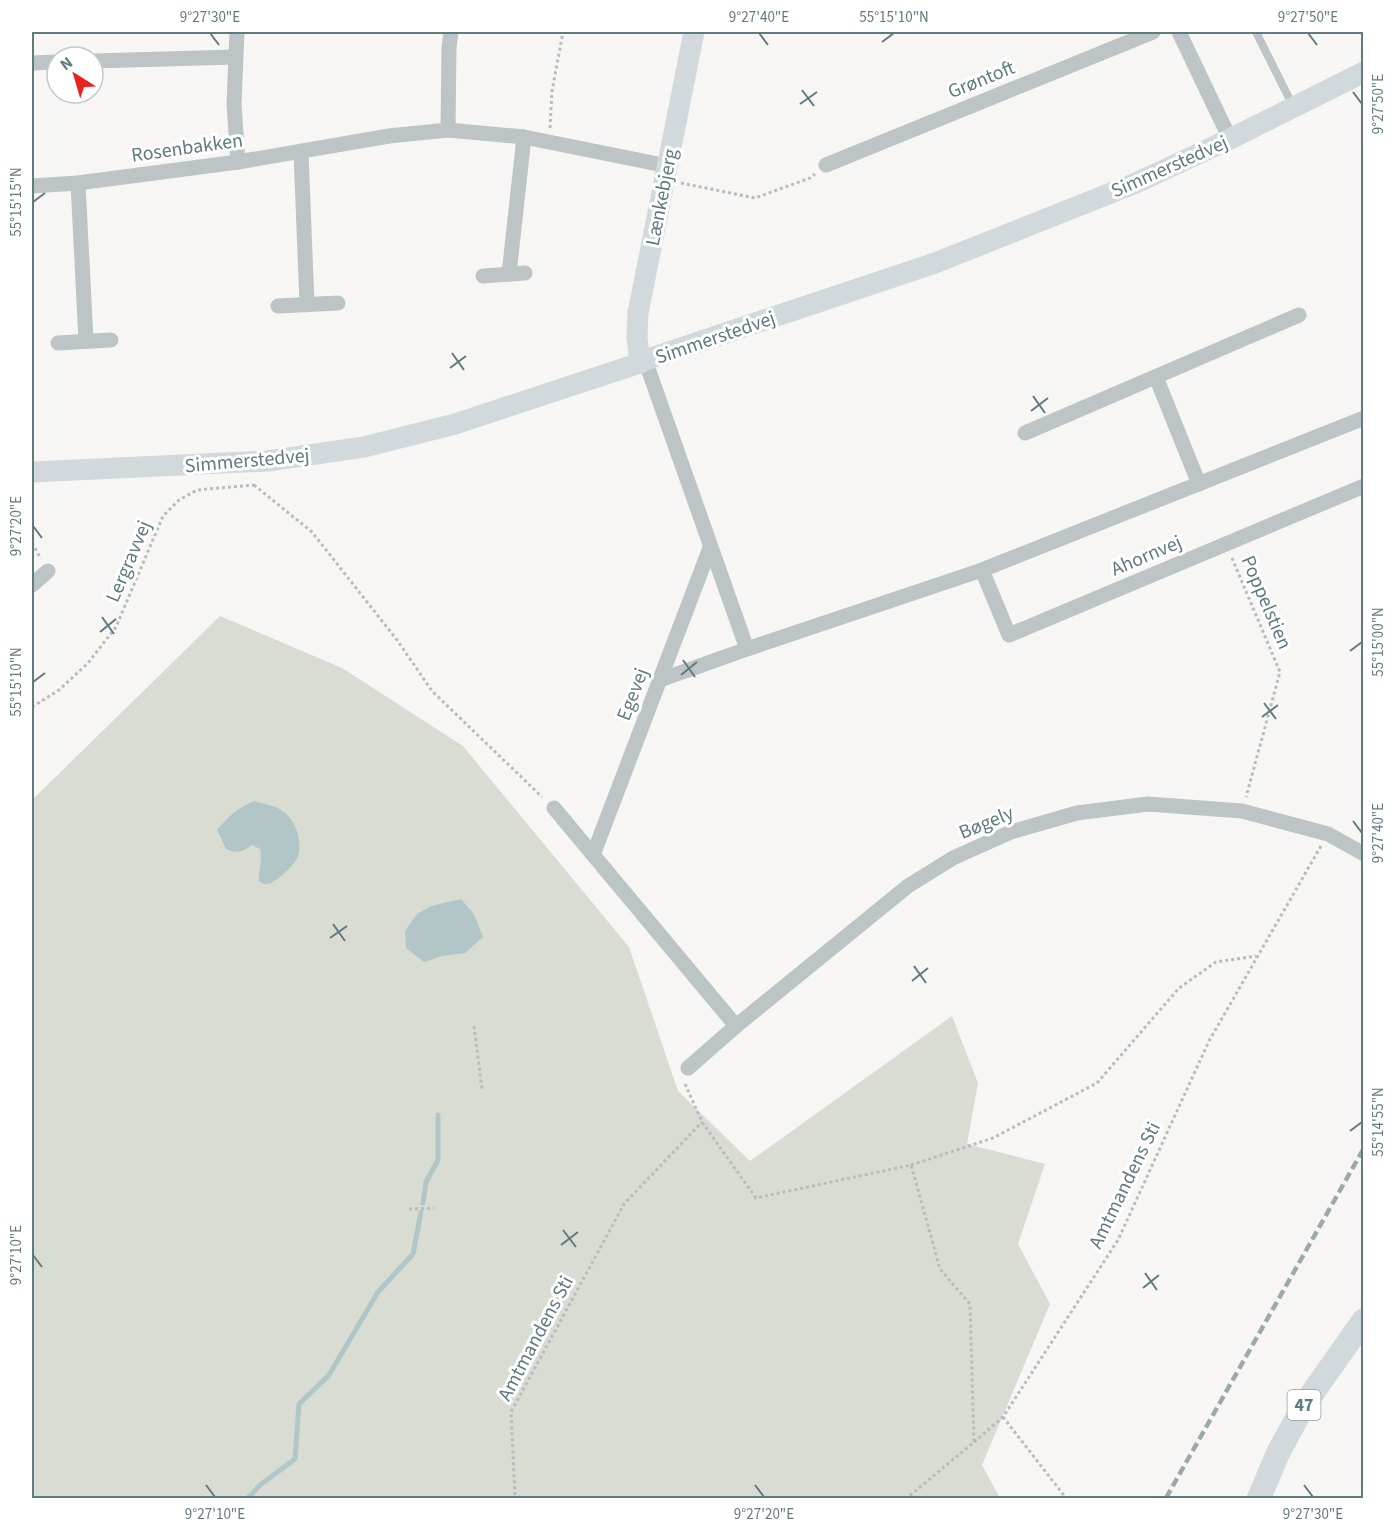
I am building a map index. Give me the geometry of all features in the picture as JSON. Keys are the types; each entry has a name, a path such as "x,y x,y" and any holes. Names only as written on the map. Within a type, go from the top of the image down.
{"main road":[{"name":"47","path":"1259,1498 1278,1453 1304,1405 1364,1320"}],"street":[{"path":"237,32 234,104 238,162"},
{"path":"448,130 451,32"},
{"name":"Lænkebjerg","path":"643,362 637,337 638,313 694,32"},
{"name":"Grøntoft","path":"826,165 1153,32"},
{"path":"1179,32 1230,139"},
{"path":"105,61 235,57"},
{"name":"Simmerstedvej","path":"32,472 268,461 364,447 444,427 935,263 1136,183 1364,72"},
{"name":"Rosenbakken","path":"32,186 78,183 238,162 389,136 448,130 524,137 550,142 666,173"},
{"path":"483,276 517,273 524,137"},
{"path":"301,152 307,305"},
{"path":"78,183 86,341"},
{"path":"278,306 338,303"},
{"path":"1026,433 1299,315"},
{"path":"58,343 111,340"},
{"path":"643,362 747,649"},
{"path":"1156,377 1199,484"},
{"path":"660,680 982,570 1364,418"},
{"name":"Ahornvej","path":"982,570 1009,635 1364,486"},
{"name":"Egevej","path":"592,855 710,548"},
{"path":"32,585 48,571"},
{"name":"Bøgely","path":"687,1068 908,886 952,858 1011,832 1077,813 1148,804 1242,811 1328,834 1362,851"},
{"path":"554,808 736,1026"}],"lane":[{"path":"1256,32 1294,107"}],"path":[{"path":"550,142 552,91 563,32"},
{"path":"666,173 755,198 810,178 826,165"},
{"path":"268,461 254,484 312,532 397,640 432,691 554,808"},
{"name":"Lergravvej","path":"32,707 59,690 88,663 116,627 163,516 179,500 197,490 254,484"},
{"name":"Poppelstien","path":"1226,544 1280,672 1242,811"},
{"name":"Amtmandens Sti","path":"907,1498 1003,1417 1118,1240 1209,1041 1328,834"},
{"path":"687,1068 685,1084 702,1122 756,1198 911,1165 993,1138 1097,1083 1179,988 1216,962 1257,956"},
{"path":"474,1026 482,1089"},
{"name":"Amtmandens Sti","path":"520,1498 515,1494 511,1412 624,1204 702,1122"},
{"path":"911,1165 940,1269 970,1304 974,1442"},
{"path":"409,1209 434,1208"},
{"path":"1003,1417 1066,1498"}],"shaded area":[{"path":"220,616 342,668 463,746 629,947 678,1091 750,1161 952,1016 978,1083 967,1144 1045,1164 1018,1244 1050,1304 982,1465 1000,1498 32,1498 32,800"},
{"path":"254,801 275,807 286,814 294,824 299,837 296,859 280,877 266,884 259,881 260,849 252,845 239,852 226,849 217,830 234,813"},
{"path":"461,899 474,914 483,937 465,953 442,956 424,962 406,948 405,931 417,914 431,906"}],"waterway":[{"path":"423,1203 426,1182 438,1160 438,1115"},
{"path":"248,1498 260,1485 295,1459 299,1404 329,1375 378,1292 413,1254 421,1212"}],"railway":[{"path":"1166,1498 1364,1148"}]}
